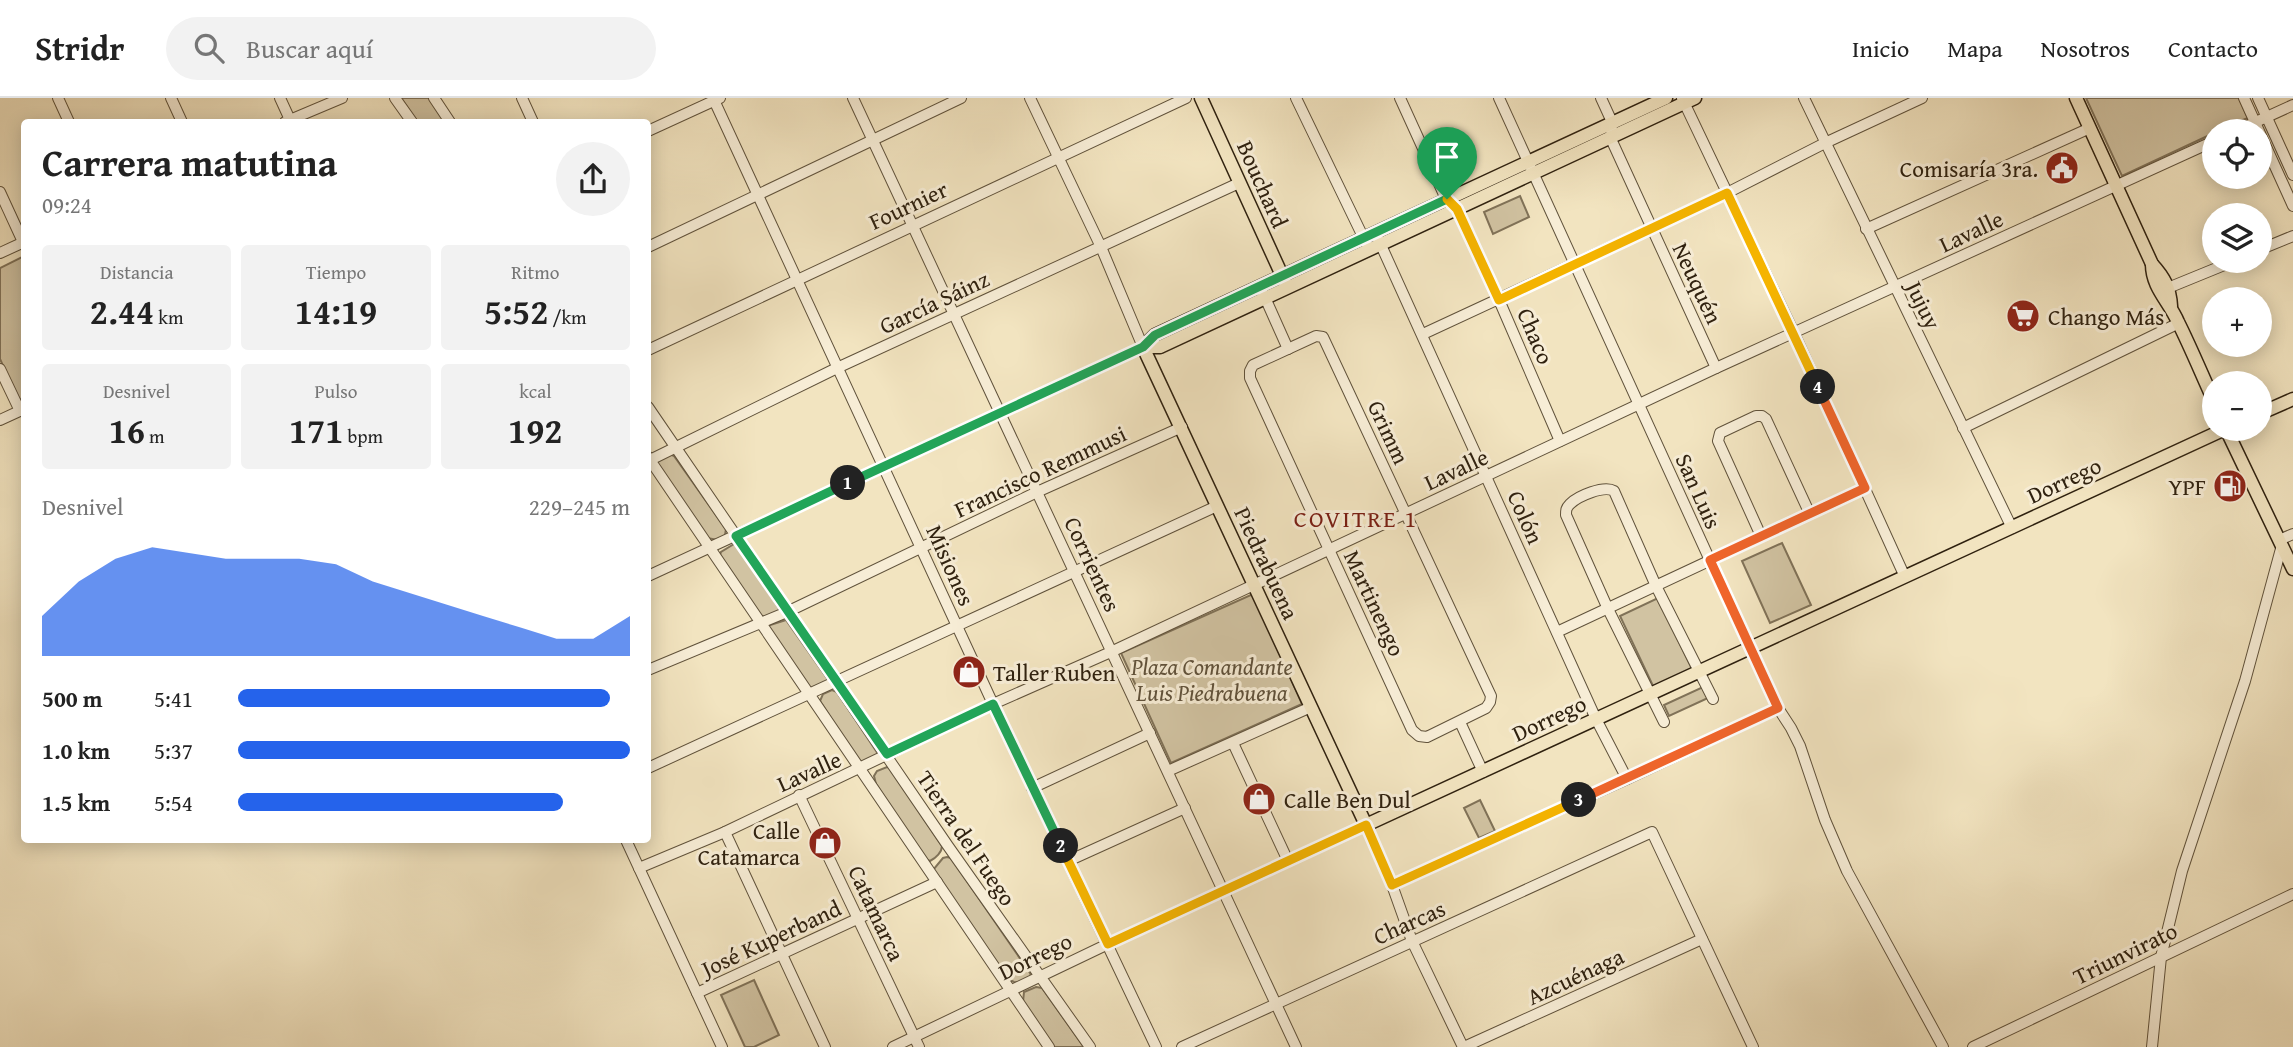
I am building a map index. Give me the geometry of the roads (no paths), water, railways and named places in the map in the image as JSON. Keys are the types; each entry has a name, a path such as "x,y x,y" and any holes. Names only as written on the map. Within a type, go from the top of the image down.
{"main road":[{"name":"Bouchard","path":"1201,98 1284,281"},
{"path":"1143,347 1155,335 1263,292 1372,241 1457,209 1612,122 1666,98"},
{"path":"2076,98 2152,264 2152,277 2164,290 2202,374"},
{"path":"1372,241 1447,199 1611,139 1687,100"},
{"name":"Piedrabuena","path":"1143,347 1366,825"},
{"path":"2272,408 2293,399"},
{"name":"Dorrego","path":"1366,825 2202,440"},
{"path":"2231,441 2293,569"}],"street":[{"path":"58,98 68,119"},
{"path":"171,98 181,119"},
{"path":"280,98 287,119"},
{"path":"295,119 342,98"},
{"path":"395,98 410,119"},
{"path":"434,98 448,119"},
{"path":"522,98 532,119"},
{"name":"Corrientes","path":"853,98 1296,1047"},
{"path":"651,246 961,98"},
{"name":"Piedrabuena","path":"1030,98 1101,247 1143,347"},
{"name":"Fournier","path":"651,349 912,224 1186,98"},
{"name":"Colón","path":"1296,98 1423,334 1596,719 1627,779"},
{"name":"Chaco","path":"1400,98 1447,199 1457,209 1560,441"},
{"name":"San Luis","path":"1499,98 1749,648 1800,746 1825,820 1847,871 1943,1047"},
{"name":"Neuquén","path":"1601,98 1612,122 1611,139 1716,368"},
{"name":"Jujuy","path":"1804,98 2012,528"},
{"path":"1423,334 1727,193 1922,98"},
{"path":"2244,98 2254,119"},
{"path":"2258,98 2293,175"},
{"path":"651,130 716,99"},
{"name":"Misiones","path":"716,99 756,194 1032,788 1156,1047"},
{"path":"1687,100 1727,193 1905,577"},
{"path":"2264,119 2293,104"},
{"path":"1866,229 2090,128"},
{"name":"Lavalle","path":"639,868 725,832 993,704 1113,651 1716,368 2202,146"},
{"path":"2272,160 2293,206"},
{"name":"García Sáinz","path":"651,458 954,313 1239,183"},
{"path":"0,192 21,236"},
{"path":"2272,245 2293,236"},
{"path":"0,253 21,243"},
{"path":"2164,290 2205,273"},
{"path":"1263,292 1288,349"},
{"path":"1963,428 2179,323"},
{"name":"Grimm","path":"1288,349 1316,336 1323,337 1407,513 1491,696 1486,708 1460,722"},
{"path":"651,575 1143,347"},
{"name":"Martinengo","path":"1288,349 1253,365 1250,378 1412,730 1419,736 1427,737 1460,722"},
{"path":"0,369 21,408"},
{"path":"0,420 21,410"},
{"name":"Tierra del Fuego","path":"651,412 1090,1047"},
{"path":"1761,536 1718,441 1720,433 1756,416 1766,419 1809,512"},
{"name":"Francisco Remmusi","path":"651,669 787,612 1037,492 1181,427"},
{"path":"651,463 1049,1047"},
{"path":"1664,722 1608,609 1566,515 1566,508 1570,503 1602,488 1614,491 1713,699"},
{"path":"1557,632 1865,488"},
{"path":"651,767 1217,506"},
{"path":"2152,1047 2161,957 2182,871 2245,681 2281,542 2293,534"},
{"path":"1168,771 1311,707"},
{"path":"1392,885 1778,708"},
{"path":"1460,722 1483,772"},
{"path":"1032,788 1150,733"},
{"path":"1233,743 1288,862"},
{"name":"Catamarca","path":"799,795 919,1047"},
{"path":"1068,861 1185,808"},
{"name":"Piedrabuena","path":"1366,825 1412,941 1464,1047"},
{"name":"Dorrego","path":"893,1047 1366,825"},
{"path":"725,832 825,1047"},
{"name":"Charcas","path":"1182,1047 1652,832 1702,939"},
{"path":"627,843 722,1047"},
{"name":"José Kuperband","path":"697,993 937,882"},
{"name":"Triunvirato","path":"1973,1047 2293,894"},
{"path":"1702,939 1748,1046"},
{"name":"Azcuénaga","path":"1464,1047 1702,939"}],"place":[{"name":"Comisaría 3ra.","path":"2062,168"},
{"name":"Chango Más","path":"2023,316"},
{"name":"YPF","path":"2230,486"},
{"name":"Taller Ruben","path":"969,672"},
{"name":"Calle Ben Dul","path":"1259,799"},
{"name":"Calle Catamarca","path":"825,843"}],"district":[{"name":"COVITRE 1","path":"1356,518"}],"park label":[{"name":"Plaza Comandante Luis Piedrabuena","path":"1212,679"}]}
